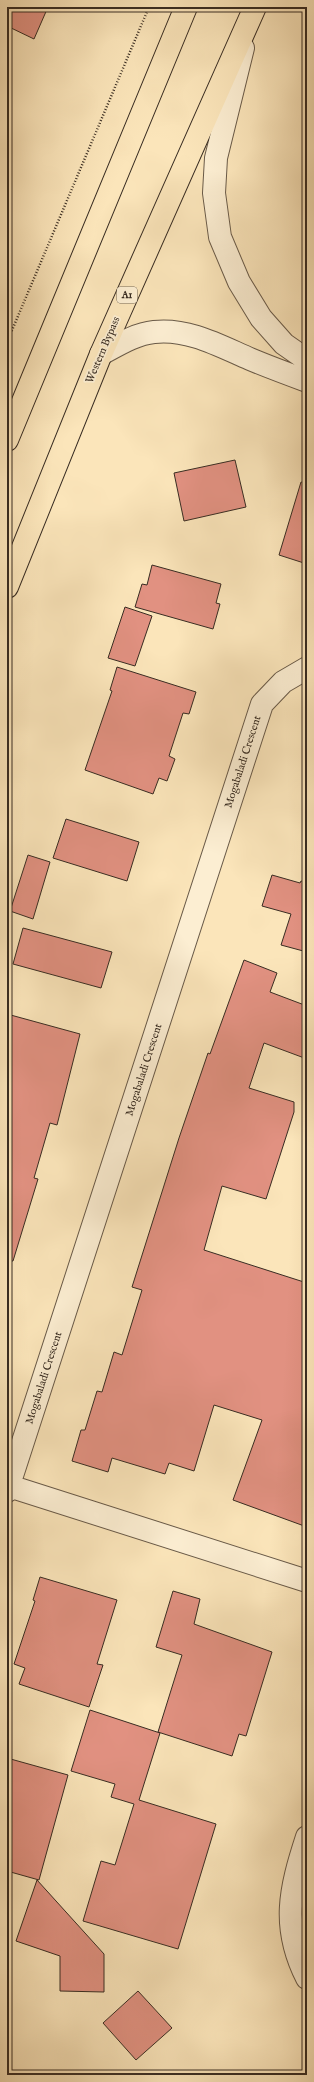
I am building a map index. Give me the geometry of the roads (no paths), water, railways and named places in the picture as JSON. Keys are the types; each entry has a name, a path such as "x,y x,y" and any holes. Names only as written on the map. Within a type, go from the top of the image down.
{"highway":[{"path":"7,440 186,7"},
{"name":"Western Bypass","path":"7,587 101,354 252,13"}],"street":[{"path":"252,13 216,158 214,193 220,237 240,282 261,318 284,344 307,360"},
{"path":"101,354 135,336 155,332 180,333 208,340 307,381"},
{"name":"Mogabaladi Crescent","path":"8,1489 262,704 283,682 307,668"},
{"path":"8,1489 307,1581"},
{"path":"307,1837 295,1876 290,1917 294,1948 307,1978"}]}
